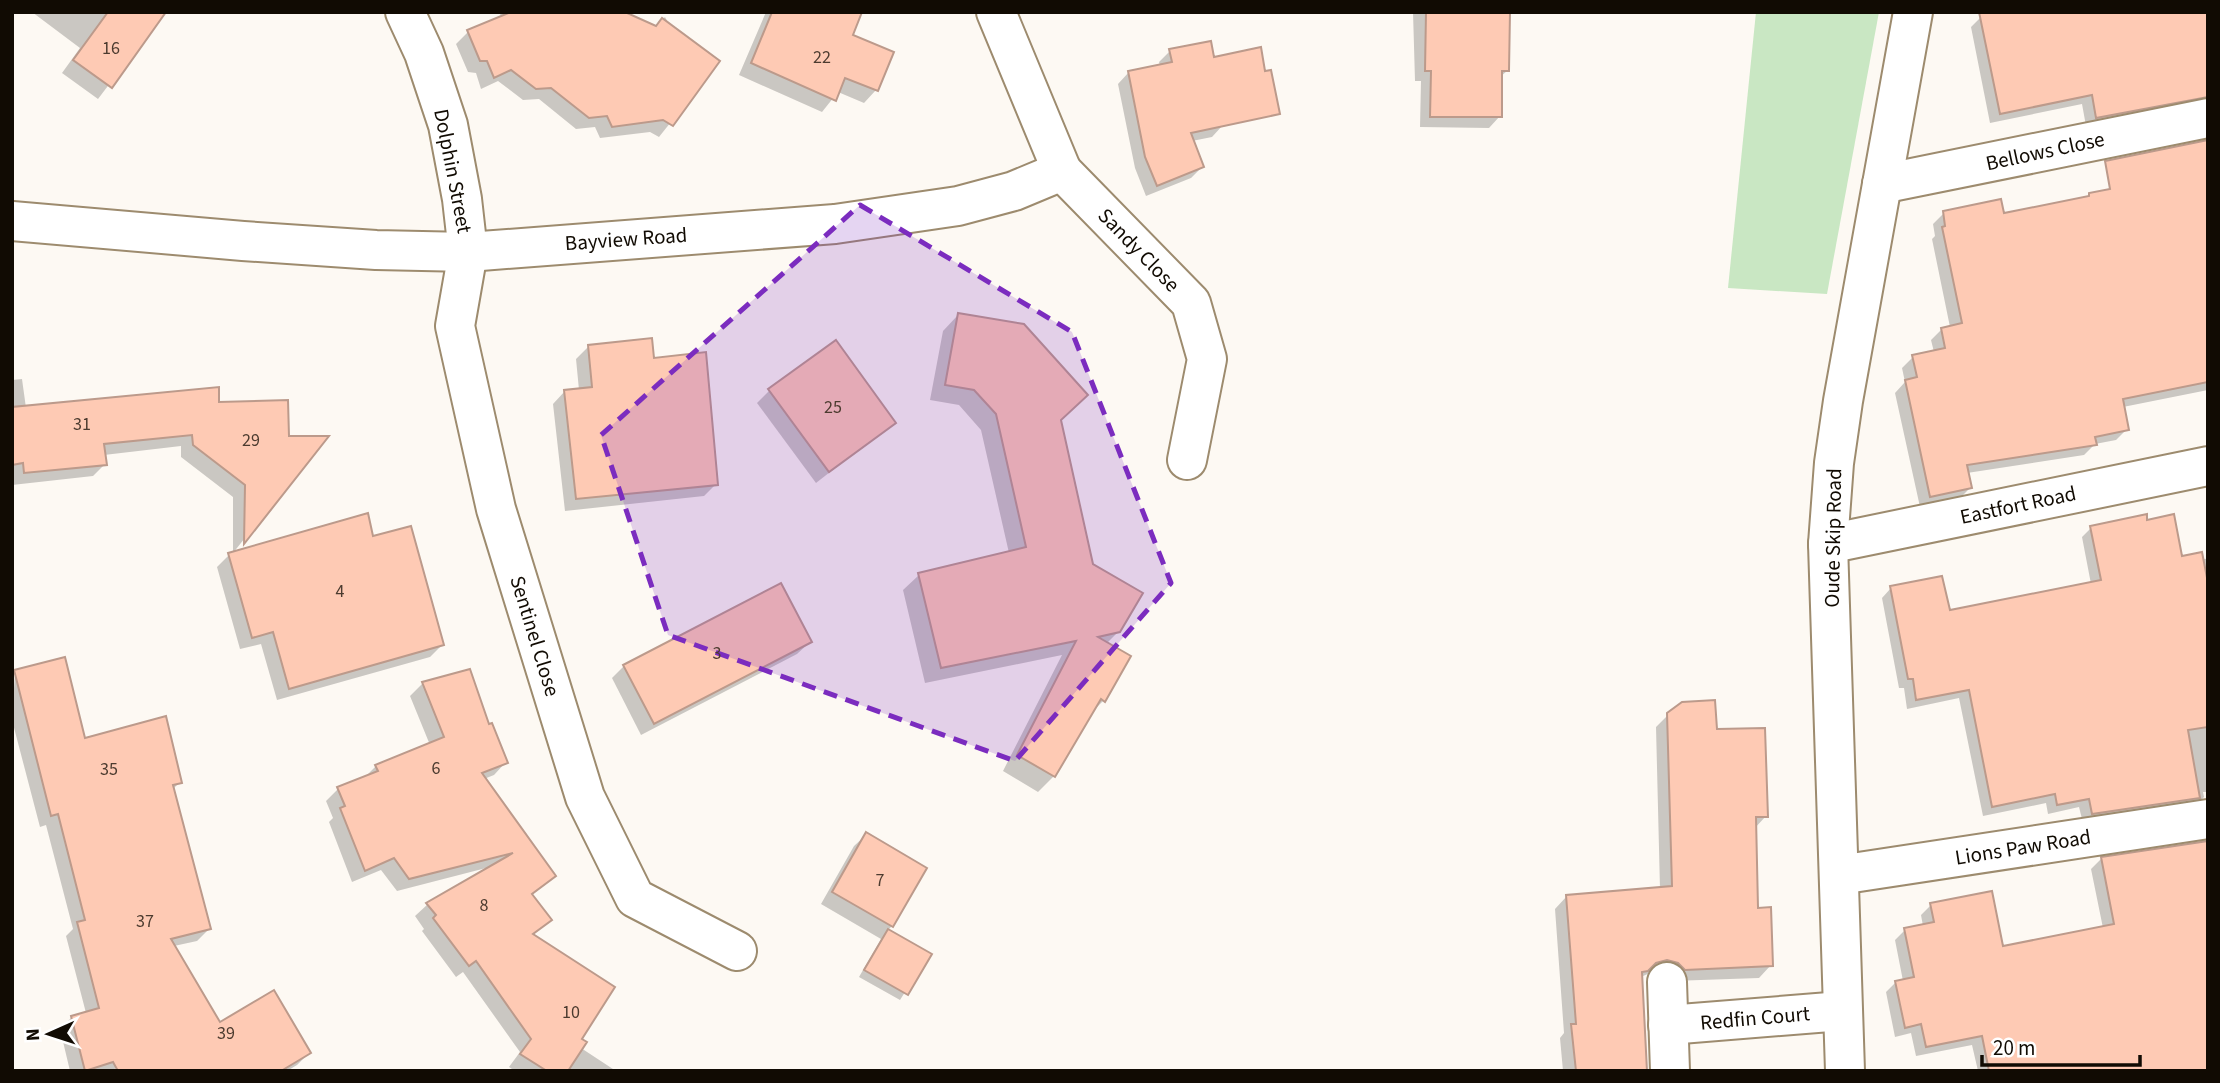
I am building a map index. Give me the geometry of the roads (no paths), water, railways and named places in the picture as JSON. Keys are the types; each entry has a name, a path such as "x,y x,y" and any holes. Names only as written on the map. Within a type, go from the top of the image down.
{"street":[{"name":"Dolphin Street","path":"405,12 424,53 448,125 462,199 468,252"},
{"path":"996,12 1062,171"},
{"name":"Oude Skip Road","path":"1845,1071 1828,544 1839,426 1913,12"},
{"name":"Bellows Close","path":"1882,184 2208,118"},
{"name":"Bayview Road","path":"12,221 283,244 468,252 835,224 958,206 1014,191 1062,171"},
{"name":"Sandy Close","path":"1062,171 1191,303 1208,359 1187,460"},
{"name":"Sentinel Close","path":"468,252 455,327 496,509 585,797 635,898 737,951"},
{"name":"Eastfort Road","path":"1828,544 2208,467"},
{"name":"Lions Paw Road","path":"1839,875 2208,819"},
{"path":"1667,982 1670,1071"},
{"name":"Redfin Court","path":"1668,1025 1842,1011"}]}
